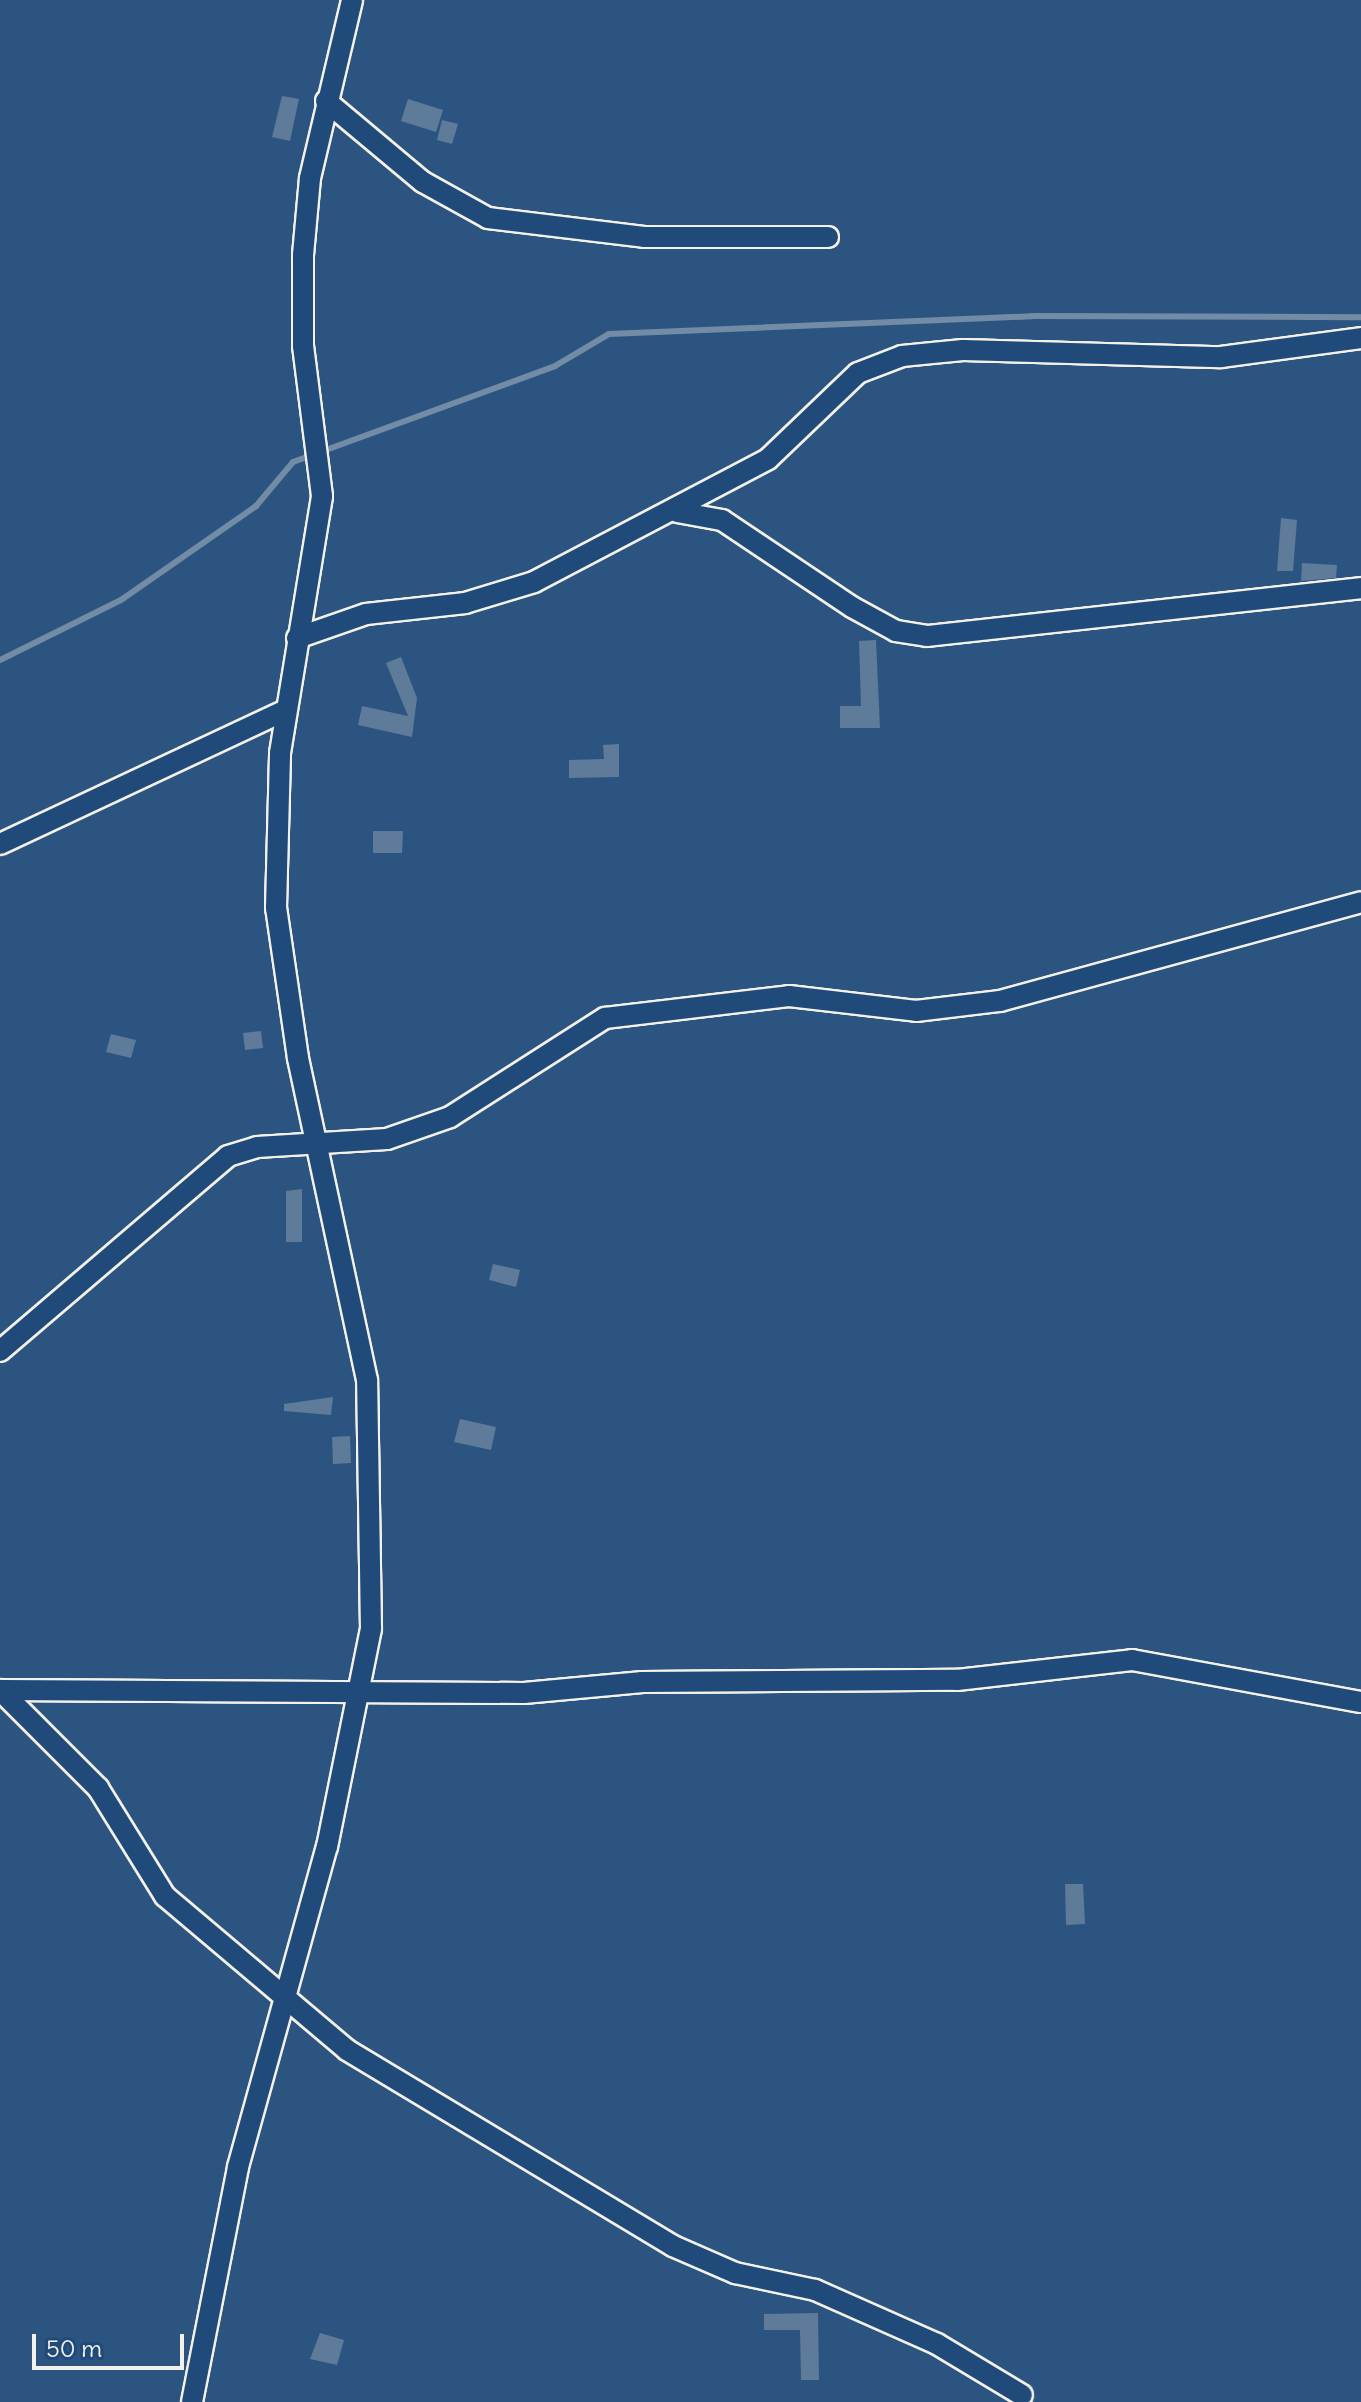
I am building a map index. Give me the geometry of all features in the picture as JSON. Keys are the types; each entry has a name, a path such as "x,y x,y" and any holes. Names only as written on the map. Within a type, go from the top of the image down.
{"street":[{"path":"192,2402 242,2153 362,1690 372,1585 367,1380 277,938 284,711 322,512 301,304 310,178 352,0"},
{"path":"326,101 423,182 488,218 644,237 828,237"},
{"path":"297,638 366,614 500,594 677,512 793,441 858,373 902,356 963,350 1221,357 1361,338"},
{"path":"677,512 722,520 852,607 896,631 927,636 1361,588"},
{"path":"0,844 284,711"},
{"path":"0,1351 228,1156 257,1147 320,1148 387,1139 472,1108 605,1018 789,996 916,1011 1000,1001 1361,902"},
{"path":"1022,2395 937,2344 815,2290 735,2273 660,2239 444,2112 282,2001 165,1896 98,1788 0,1690 524,1693 642,1682 932,1681 1132,1660 1361,1702"}],"building":[{"path":"282,96 299,99 290,141 272,137"},
{"path":"408,99 443,110 436,132 401,121"},
{"path":"442,120 458,124 452,144 437,140"},
{"path":"1281,518 1297,520 1293,571 1277,571"},
{"path":"1302,563 1337,565 1336,578 1301,581"},
{"path":"876,640 880,728 840,728 840,706 861,706 859,641"},
{"path":"401,657 417,698 412,737 358,725 362,706 408,716 386,663"},
{"path":"619,744 619,777 569,778 569,760 604,759 603,745"},
{"path":"373,831 403,831 402,853 373,853"},
{"path":"261,1031 263,1048 245,1050 243,1033"},
{"path":"111,1034 136,1040 131,1058 106,1052"},
{"path":"302,1189 302,1242 286,1242 286,1191"},
{"path":"493,1264 520,1270 516,1287 489,1280"},
{"path":"333,1397 331,1415 284,1411 284,1404"},
{"path":"460,1419 496,1427 491,1450 454,1442"},
{"path":"350,1436 351,1463 333,1464 332,1437"},
{"path":"1065,1884 1083,1884 1085,1924 1066,1925"},
{"path":"818,2313 819,2380 801,2380 800,2330 764,2330 764,2314"},
{"path":"320,2333 344,2340 337,2365 310,2359"}],"waterway":[{"path":"0,660 121,600 256,506 293,462 555,366 609,334 1032,316 1361,317"}]}
